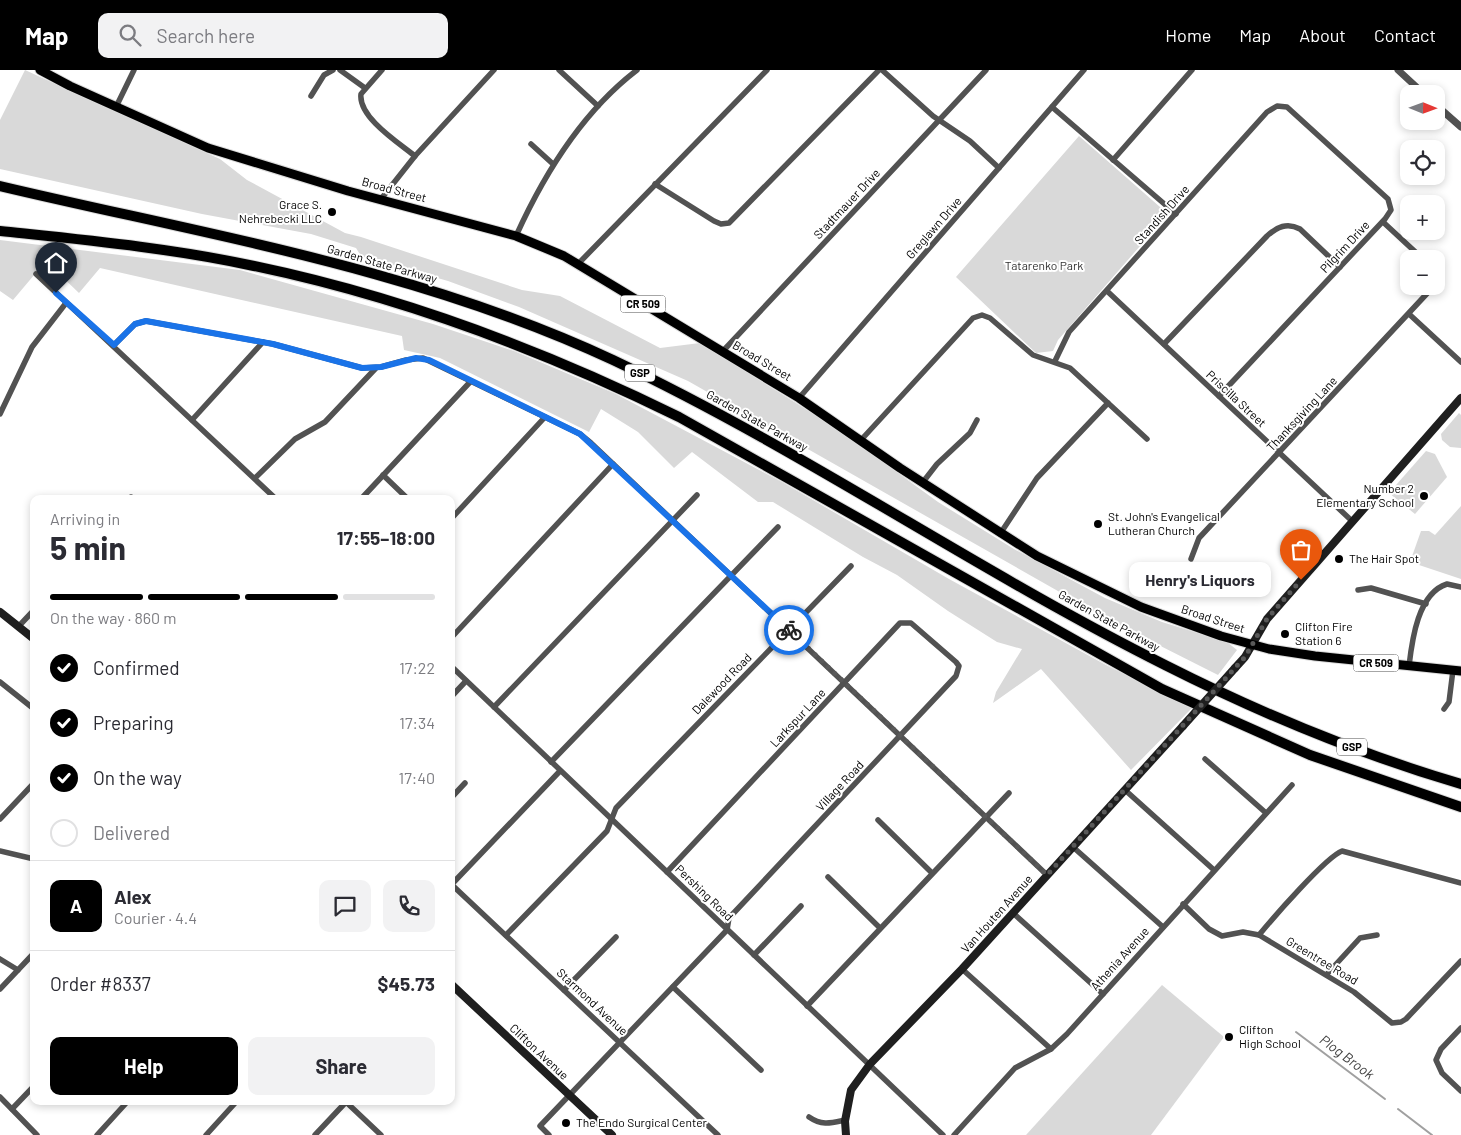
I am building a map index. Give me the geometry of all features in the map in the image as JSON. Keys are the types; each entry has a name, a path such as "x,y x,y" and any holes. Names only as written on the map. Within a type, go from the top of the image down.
{"highway":[{"name":"Garden State Parkway","path":"0,186 255,243 388,277 516,319 677,391 1019,585 1163,664 1244,704 1386,760 1461,784"},
{"name":"GSP","path":"0,230 190,254 294,274 412,306 538,352 609,383 679,417 1162,689 1310,756 1461,807"}],"main road":[{"name":"Broad Street","path":"40,70 116,107 208,148 381,200 516,236 539,245 578,264 799,398 1000,534 1046,561 1141,606 1187,624 1252,645 1315,656 1457,671"},
{"name":"Van Houten Avenue","path":"846,1135 845,1120 851,1090 870,1064 962,969 1245,657 1267,619 1461,398"},
{"path":"0,612 30,636"},
{"name":"Clifton Avenue","path":"455,988 612,1135"}],"street":[{"path":"116,107 134,70"},
{"path":"312,96 324,75 333,70"},
{"path":"340,70 365,88"},
{"path":"382,70 365,88 360,100 365,112 415,156"},
{"path":"381,200 415,156 494,70"},
{"path":"559,70 598,106"},
{"path":"516,236 531,202 553,164 598,106 637,70"},
{"path":"578,264 766,70"},
{"path":"656,184 721,224 730,224 881,70 1000,168"},
{"name":"Stadtmauer Drive","path":"723,352 986,70"},
{"name":"Greglawn Drive","path":"799,398 1084,70"},
{"path":"1113,160 1192,70"},
{"path":"1398,70 1414,85"},
{"name":"Standish Drive","path":"1054,361 1069,332 1268,112 1281,106 1287,107 1297,115"},
{"path":"1052,107 1176,214"},
{"path":"1445,113 1461,127"},
{"name":"Pilgrim Drive","path":"1219,396 1383,222 1391,210 1388,199 1297,115"},
{"path":"531,144 553,164"},
{"path":"1383,222 1413,250"},
{"path":"1164,344 1266,236 1280,226 1294,225 1300,228 1340,267"},
{"path":"36,274 272,495"},
{"name":"Priscilla Street","path":"1107,291 1352,521"},
{"name":"Thanksgiving Lane","path":"1190,559 1199,538 1426,295"},
{"path":"0,414 32,348 66,303"},
{"path":"1410,314 1461,362"},
{"path":"861,440 966,326 977,316 985,315 1033,356 1054,361 1070,368 1148,439"},
{"path":"114,345 135,324 146,321 263,342 362,368 376,368 423,358 580,434 1047,875"},
{"path":"192,420 263,342"},
{"path":"255,478 295,439 325,422 376,368"},
{"path":"365,495 471,381"},
{"path":"1000,534 1037,478 1108,403"},
{"path":"455,515 545,417"},
{"path":"923,482 937,464 970,433 977,420"},
{"path":"455,634 613,464"},
{"path":"383,475 404,495"},
{"path":"494,707 697,495"},
{"path":"551,762 778,527"},
{"name":"Dalewood Road","path":"506,935 607,830 616,808 850,566"},
{"path":"1410,666 1415,628 1432,593 1440,586 1452,584 1461,586"},
{"path":"1358,590 1371,588 1426,604"},
{"path":"18,626 30,614"},
{"name":"Larkspur Lane","path":"667,872 902,622 911,623 950,656"},
{"name":"Village Road","path":"549,1135 540,1126 727,930 730,918 956,676 959,666 950,656"},
{"name":"Pershing Road","path":"455,670 943,1135"},
{"path":"1444,709 1449,702 1457,671"},
{"path":"455,693 466,681"},
{"path":"0,682 30,706"},
{"path":"1205,759 1266,813"},
{"path":"455,881 560,771"},
{"path":"455,794 465,783"},
{"name":"Athenia Avenue","path":"954,1135 1015,1068 1051,1050 1292,785"},
{"path":"0,819 30,787"},
{"path":"1125,790 1214,870"},
{"path":"808,1006 1009,793"},
{"path":"878,820 932,873"},
{"path":"1073,847 1163,927"},
{"path":"0,851 30,858"},
{"path":"1259,935 1324,865 1336,853 1342,851 1461,883"},
{"path":"828,877 880,928"},
{"name":"Starmond Avenue","path":"455,887 718,1135"},
{"name":"Greentree Road","path":"1183,904 1209,929 1222,936 1243,932 1259,935 1327,974 1354,992 1386,1020 1397,1023 1406,1018 1461,961"},
{"path":"754,955 801,906"},
{"path":"1013,913 1103,994"},
{"path":"1327,974 1360,938 1377,934"},
{"path":"564,990 616,937"},
{"path":"0,988 30,957"},
{"path":"0,959 18,970"},
{"path":"962,969 1051,1050"},
{"path":"673,987 761,1070"},
{"path":"1461,1028 1441,1049 1436,1060 1442,1073 1461,1091"},
{"path":"12,1109 30,1090"},
{"path":"0,1097 37,1135"},
{"path":"96,1135 124,1105"},
{"path":"206,1135 234,1105"},
{"path":"315,1135 343,1105"},
{"path":"349,1105 381,1135"},
{"path":"810,1117 815,1121 827,1124 845,1120"}],"green space":[{"path":"25,70 220,159 247,180 345,233 522,290 560,296 660,348 700,343 839,430 938,502 1014,549 1105,598 1162,622 1227,642 1237,650 1218,675 1109,620 688,381 519,307 448,281 361,256 356,248 311,234 202,214 0,169 0,120"},
{"name":"Tatarenko Park","path":"1079,136 1168,214 1058,340 1053,351 1036,353 956,277"},
{"path":"0,240 240,270 433,324 514,351 616,394 782,482 949,579 1106,665 1192,708 1131,770 1041,669 993,703 996,692 1022,649 997,642 948,611 897,575 863,557 773,502 758,502 692,452 674,468 638,432 601,409 589,432 440,358 404,350 402,336 100,268 79,293 55,270 40,268 13,300 0,291"},
{"path":"1459,413 1461,415 1461,448 1450,447 1442,440 1441,434"},
{"path":"1426,451 1435,454 1447,477 1415,514 1389,493"},
{"path":"1461,506 1461,579 1410,562 1421,531 1429,531 1435,535"},
{"path":"1162,985 1224,1037 1151,1135 1026,1135"}],"waterway":[{"name":"Plog Brook","path":"1296,1032 1385,1099"},
{"name":"Plog Brook","path":"1398,1109 1432,1135"}],"way so far":[{"path":"789,630 1047,875 1245,657 1267,619 1301,580"}],"place":[{"name":"Grace S. Nehrebecki LLC","path":"332,212"},
{"name":"Number 2 Elementary School","path":"1424,496"},
{"name":"St. John's Evangelical Lutheran Church","path":"1098,524"},
{"name":"The Hair Spot","path":"1339,559"},
{"name":"Henry's Liquors","path":"1301,580"},
{"name":"Clifton Fire Station 6","path":"1285,634"},
{"name":"Clifton High School","path":"1229,1037"},
{"name":"The Endo Surgical Center","path":"566,1123"}],"route":[{"path":"56,293 114,345 135,324 146,321 273,344 362,368 381,367 416,358 429,360 580,434 789,630"}]}
